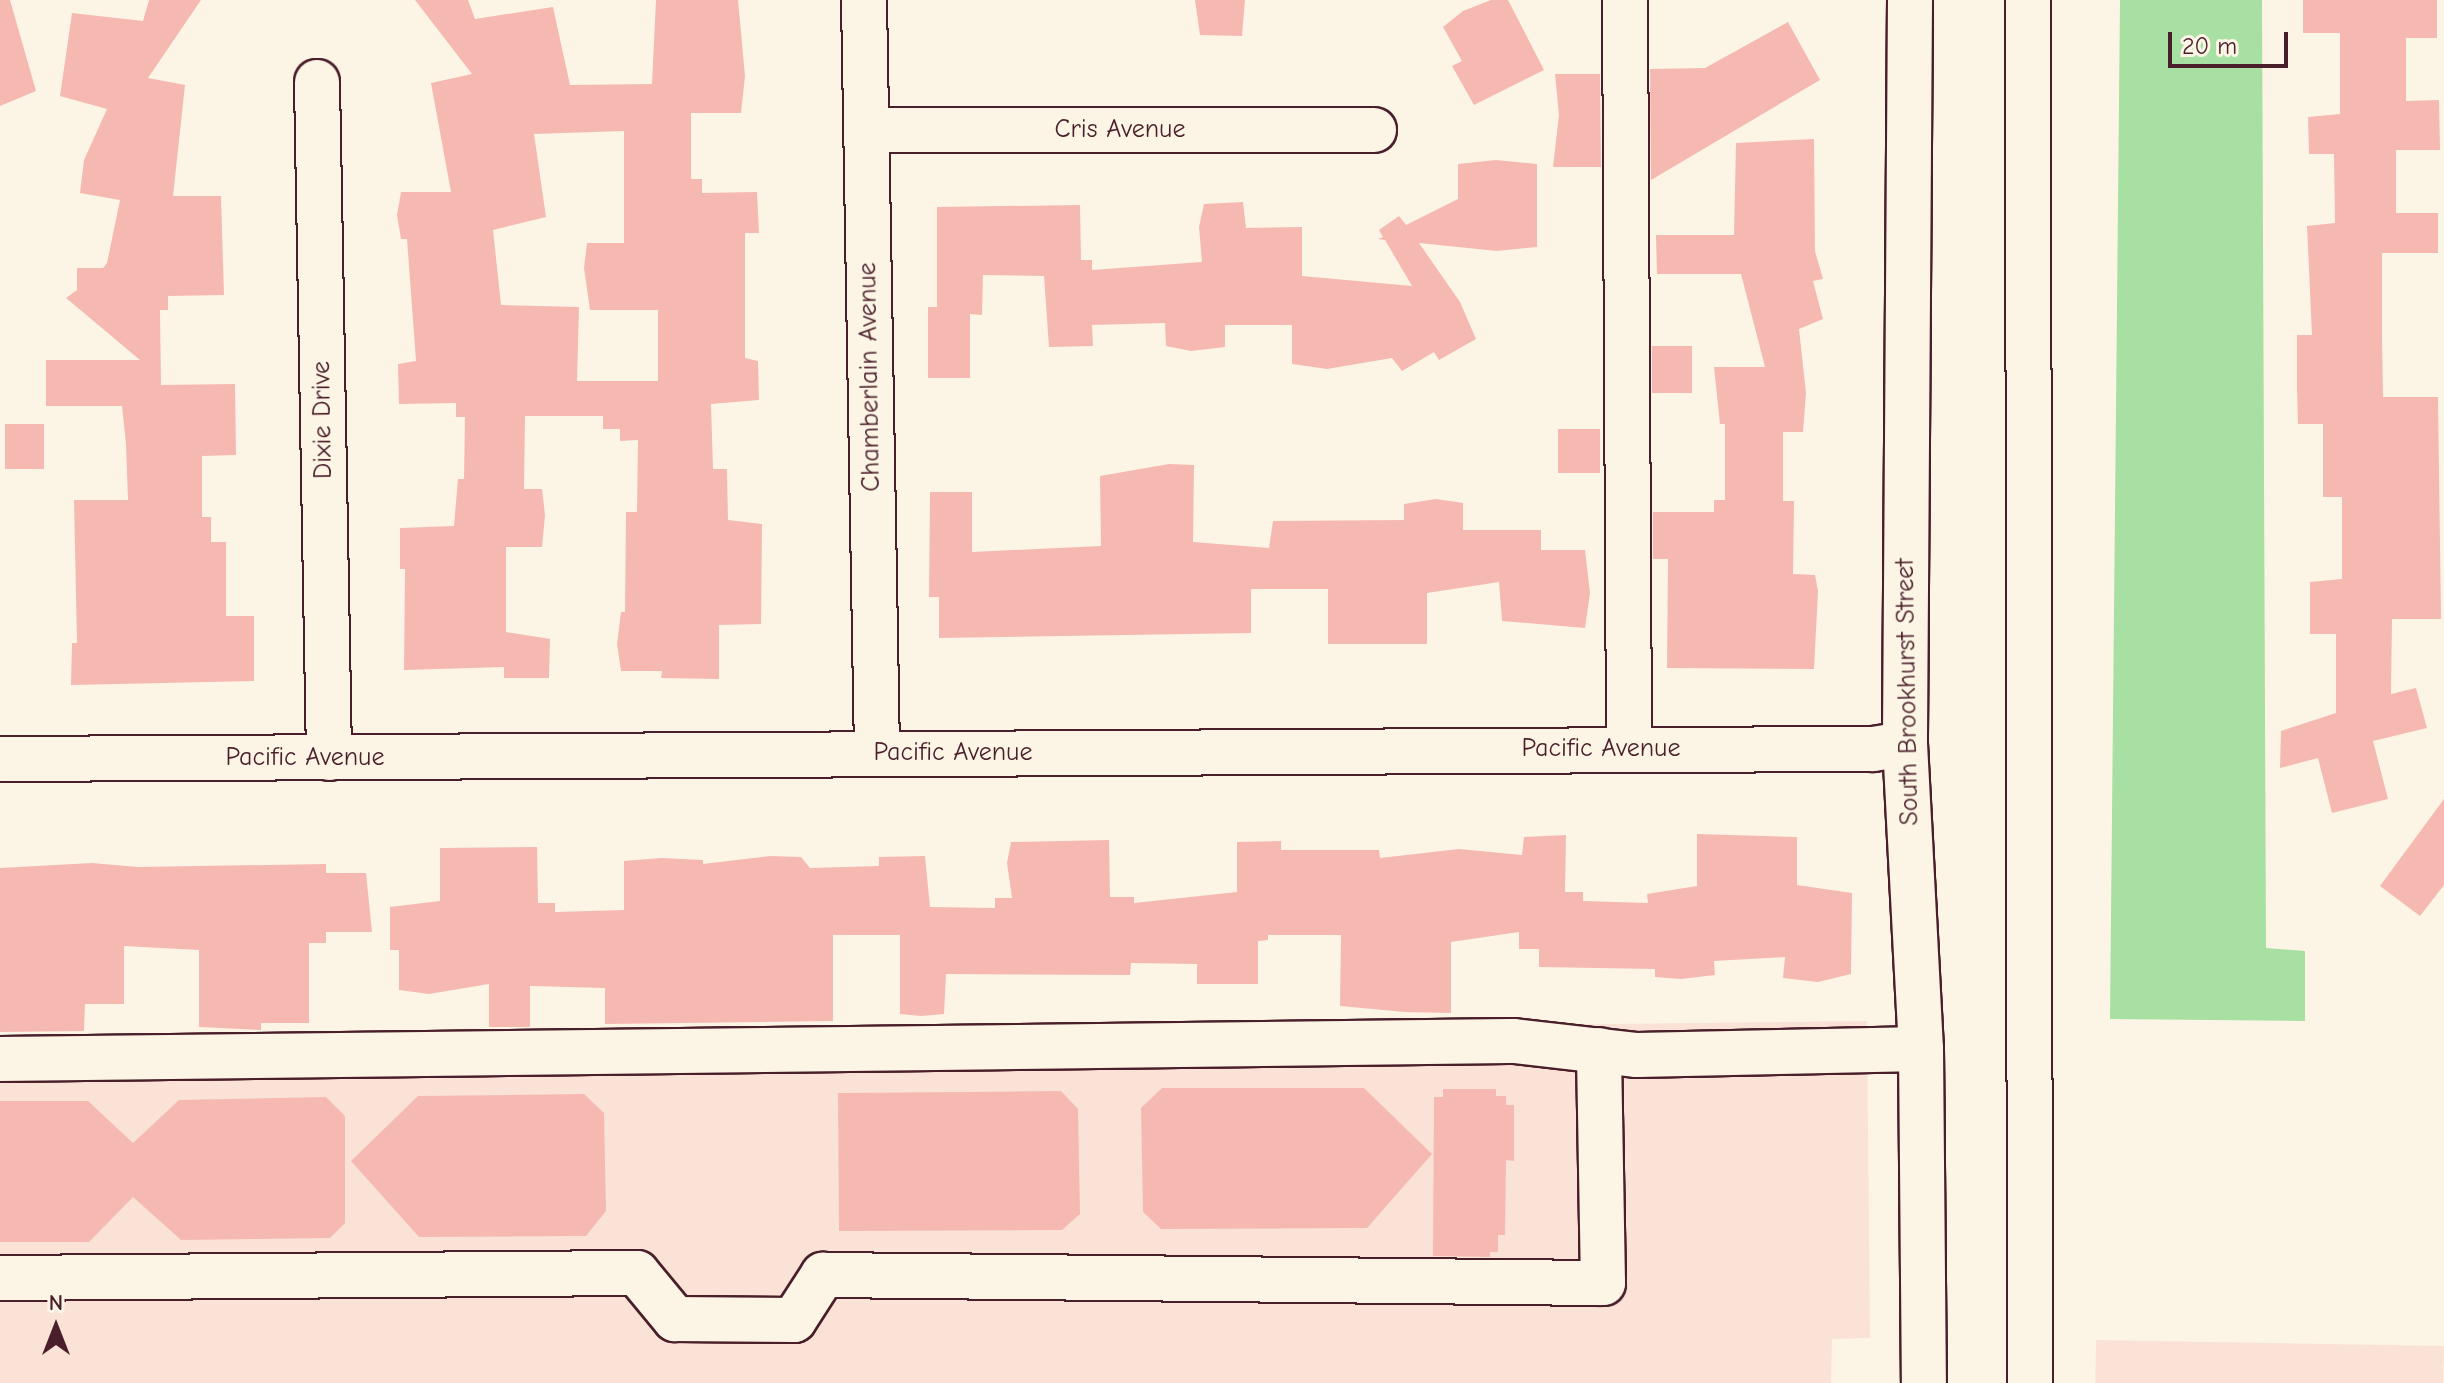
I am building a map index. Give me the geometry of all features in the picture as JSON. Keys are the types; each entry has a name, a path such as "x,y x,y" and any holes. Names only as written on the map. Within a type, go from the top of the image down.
{"street":[{"name":"Chamberlain Avenue","path":"864,0 877,753"},
{"path":"1625,0 1629,748"},
{"name":"South Brookhurst Street","path":"1910,0 1905,744 1921,1049 1924,1383"},
{"path":"2028,0 2030,1383"},
{"name":"Dixie Drive","path":"317,82 329,758"},
{"name":"Cris Avenue","path":"866,130 1374,130"},
{"name":"Pacific Avenue","path":"0,759 1873,749 1905,744"},
{"path":"0,1059 1514,1041 1637,1055 1921,1049"},
{"path":"0,1278 637,1273 675,1319 779,1320 794,1320 823,1275 1603,1283 1599,1050"}],"shaded area":[{"path":"1867,1021 1870,1338 1832,1339 1831,1383 0,1383 0,1043"},
{"path":"2096,1340 2444,1346 2443,1383 2095,1383"}],"green space":[{"path":"2120,0 2262,0 2266,948 2305,951 2305,1021 2110,1019"}],"building":[{"path":"0,0 10,0 36,91 0,106"},
{"path":"149,0 201,0 148,78 185,85 173,196 221,196 224,295 168,296 168,310 160,310 161,385 235,384 236,455 202,456 202,517 211,517 211,542 226,542 226,616 254,616 254,681 71,685 72,643 77,643 74,500 128,500 126,444 122,406 46,406 46,360 140,360 66,298 77,290 77,268 103,268 107,263 120,200 80,193 84,160 107,109 60,96 72,13 143,21"},
{"path":"415,0 468,0 475,19 553,7 570,85 652,84 656,0 738,0 745,76 741,113 691,113 691,179 702,179 702,193 757,192 759,233 745,233 745,358 758,361 759,400 711,404 713,469 727,469 728,520 762,524 761,624 719,625 719,679 661,678 662,671 621,671 617,644 621,612 625,612 626,512 637,512 638,440 620,441 620,429 603,429 603,416 525,416 524,489 542,489 545,515 542,547 506,547 506,632 550,639 549,678 504,678 504,667 404,670 405,569 400,569 400,528 454,526 458,479 464,479 465,417 456,417 456,403 399,404 398,364 416,361 407,239 401,239 397,215 401,192 451,192 431,83 472,74","holes":["624,131 624,243 587,243 584,268 590,310 658,310 658,381 577,381 579,307 501,305 493,230 546,217 534,134"]},
{"path":"1195,0 1245,0 1242,36 1200,35"},
{"path":"1491,0 1508,0 1544,70 1474,105 1452,66 1462,61 1443,27 1463,11"},
{"path":"2303,0 2437,0 2437,38 2406,38 2406,101 2439,100 2440,150 2396,150 2396,213 2438,213 2438,253 2382,253 2383,397 2438,397 2441,619 2392,619 2391,694 2416,688 2427,728 2373,741 2388,799 2332,813 2318,758 2280,768 2281,731 2336,713 2336,634 2310,634 2310,582 2342,579 2342,497 2323,497 2323,424 2298,424 2297,389 2297,335 2312,335 2307,226 2335,223 2334,154 2309,154 2308,117 2340,114 2340,33 2303,33"},
{"path":"1788,22 1820,80 1651,180 1650,69 1705,68"},
{"path":"1555,74 1600,74 1601,167 1553,167 1559,115"},
{"path":"1814,139 1815,251 1823,279 1813,281 1823,319 1799,329 1806,393 1803,432 1783,432 1783,501 1794,501 1793,574 1815,575 1818,591 1814,669 1667,668 1668,559 1653,559 1653,512 1714,512 1714,500 1725,500 1725,424 1720,424 1714,367 1765,367 1741,274 1657,274 1656,235 1734,235 1736,143"},
{"path":"1496,160 1537,164 1537,247 1497,251 1419,243 1460,302 1476,339 1439,360 1434,352 1402,371 1392,358 1327,369 1292,364 1292,325 1225,325 1225,347 1191,351 1166,346 1165,323 1092,325 1093,346 1049,347 1044,276 983,275 982,315 970,314 970,378 928,378 928,307 937,307 937,207 1080,205 1081,260 1092,260 1092,270 1202,262 1199,227 1204,204 1243,202 1246,228 1302,227 1302,276 1412,286 1385,240 1378,239 1383,237 1379,230 1399,216 1406,225 1458,199 1458,164"},
{"path":"1652,346 1692,346 1692,393 1652,393"},
{"path":"5,424 44,424 44,469 5,469"},
{"path":"1558,429 1600,429 1600,473 1558,473"},
{"path":"1169,464 1194,465 1193,542 1269,548 1273,521 1404,520 1404,504 1436,499 1463,503 1463,530 1541,530 1541,550 1585,550 1590,593 1585,628 1502,621 1499,582 1427,593 1427,644 1328,644 1328,589 1251,589 1251,633 939,638 939,597 929,597 930,492 972,492 972,552 1101,546 1100,476"},
{"path":"2444,799 2444,885 2420,916 2380,886"},
{"path":"1697,834 1797,837 1797,885 1852,893 1851,974 1818,982 1783,978 1785,957 1714,961 1715,975 1681,979 1655,977 1655,969 1539,967 1539,949 1519,949 1519,932 1451,942 1451,1013 1405,1012 1340,1006 1341,935 1268,935 1268,940 1258,941 1258,984 1197,984 1197,964 1131,963 1130,975 946,974 944,1014 921,1016 900,1014 900,935 833,935 833,1021 605,1024 605,988 530,986 530,1027 489,1027 489,984 429,994 399,990 399,950 390,950 390,907 440,901 440,848 537,847 538,903 555,903 555,912 624,910 624,861 661,858 703,860 703,864 770,856 801,857 810,868 879,866 879,857 925,856 930,907 995,908 995,898 1012,898 1007,863 1011,842 1109,840 1110,897 1134,897 1134,903 1237,892 1237,842 1281,841 1281,850 1379,850 1380,858 1459,849 1522,855 1524,837 1566,835 1565,892 1583,892 1583,901 1648,903 1647,894 1697,886"},
{"path":"92,863 138,867 326,864 326,873 366,873 372,932 326,932 326,943 309,943 309,1023 261,1023 261,1030 199,1027 199,950 124,946 124,1004 85,1004 84,1031 0,1032 0,868"},
{"path":"1162,1088 1364,1088 1432,1154 1367,1228 1161,1229 1143,1212 1141,1108"},
{"path":"1443,1089 1496,1089 1496,1096 1506,1096 1506,1105 1514,1105 1514,1161 1506,1160 1505,1235 1498,1235 1498,1252 1490,1252 1490,1257 1433,1256 1434,1097 1443,1097"},
{"path":"1061,1091 1078,1109 1080,1214 1062,1230 839,1231 838,1093"},
{"path":"584,1094 604,1113 606,1211 586,1236 419,1237 351,1161 418,1096"},
{"path":"326,1097 345,1116 345,1223 330,1238 181,1240 133,1197 89,1242 0,1242 0,1101 88,1101 133,1143 179,1100"}]}
